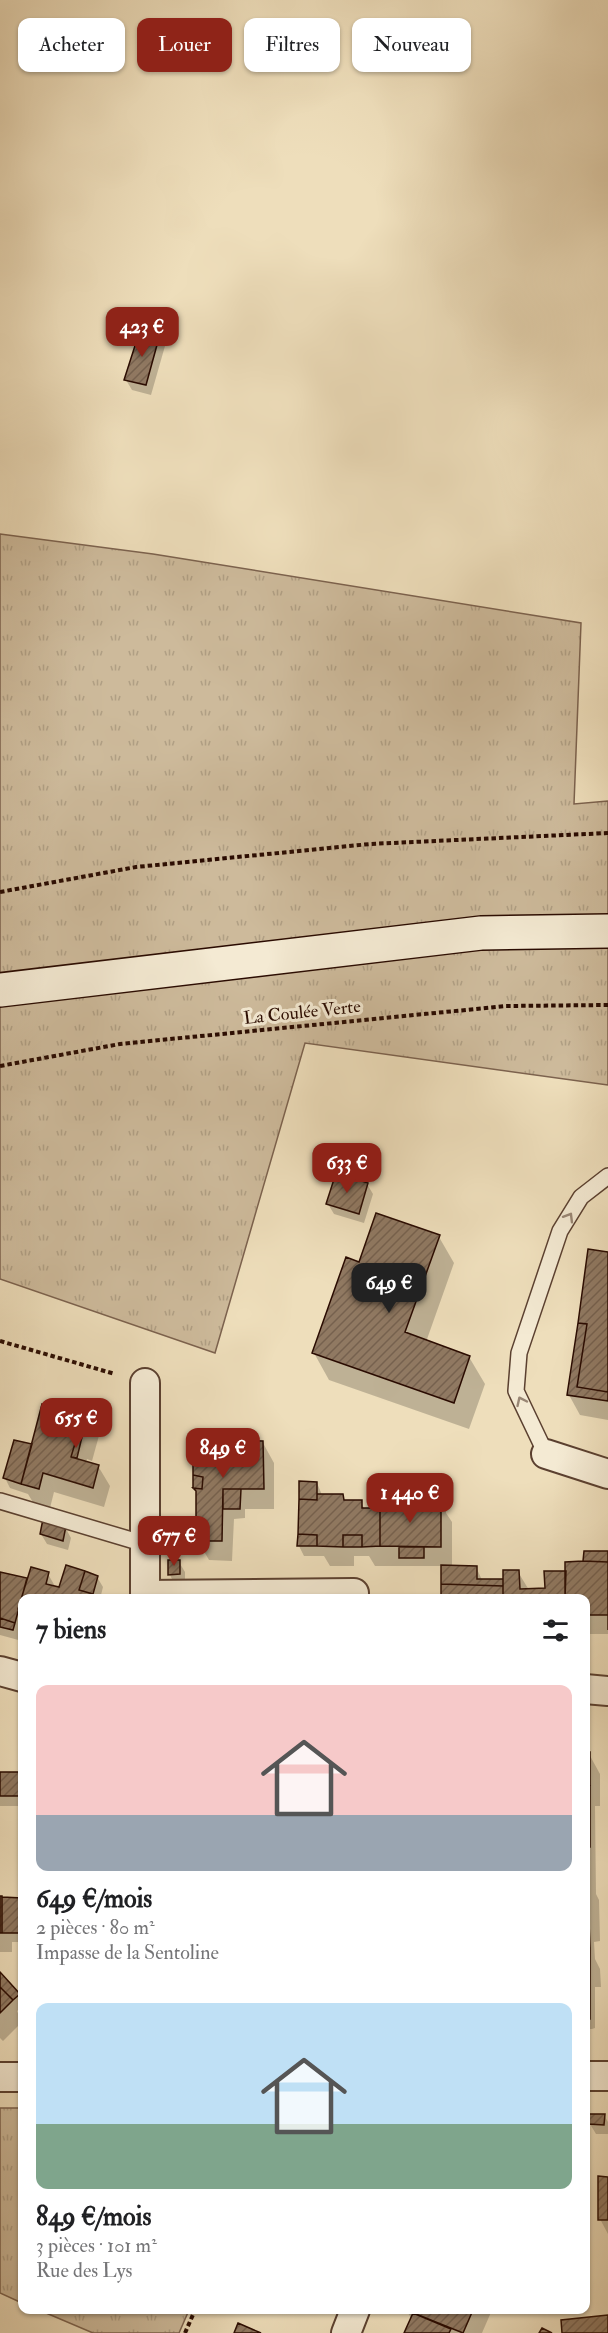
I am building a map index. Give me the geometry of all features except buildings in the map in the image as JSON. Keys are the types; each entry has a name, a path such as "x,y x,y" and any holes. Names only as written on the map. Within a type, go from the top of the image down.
{"main road":[{"path":"0,990 481,933 608,931"}],"street":[{"path":"144,1383 145,1594"},
{"path":"546,1454 608,1474"},
{"path":"302,1594 354,1594"},
{"path":"0,1671 18,1676"},
{"path":"590,1689 608,1691"},
{"path":"590,2076 608,2076"},
{"path":"0,2078 18,2078"},
{"path":"346,2333 353,2314"}],"lane":[{"path":"546,1454 516,1391 519,1353 560,1231 581,1197 608,1176"},
{"path":"0,1501 145,1544"}],"path":[{"path":"0,892 136,867 347,846 608,833"},
{"name":"La Coulée Verte","path":"0,1066 120,1044 506,1006 608,1005"},
{"path":"0,1341 144,1383"},
{"path":"185,2333 193,2314"}],"green space":[{"path":"0,534 153,554 581,623 574,804 608,801 608,1085 305,1043 215,1353 0,1279"},
{"path":"0,2108 18,2108 18,2301 0,2293"},
{"path":"48,2314 187,2314 179,2333 93,2333"}]}
